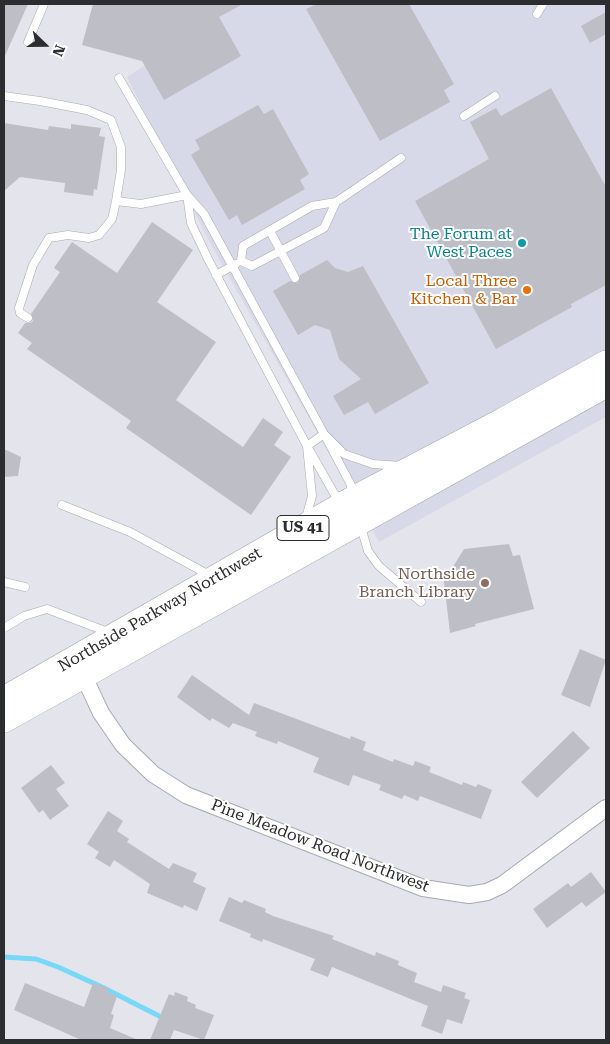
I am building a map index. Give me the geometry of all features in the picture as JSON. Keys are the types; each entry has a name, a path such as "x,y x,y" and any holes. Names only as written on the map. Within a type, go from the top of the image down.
{"main road":[{"name":"Northside Parkway Northwest","path":"4,699 79,668 117,635 304,527 354,511 415,467 606,363"},
{"name":"Northside Parkway Northwest","path":"4,720 79,668 354,511 606,385"}],"street":[{"name":"Pine Meadow Road Northwest","path":"79,668 101,713 123,745 153,774 186,795 423,888 469,895 487,892 502,885 606,808"}],"lane":[{"path":"28,42 44,4"},
{"path":"537,14 543,4"},
{"path":"119,78 187,195 204,214 351,485 354,511 368,551 379,566 420,602"},
{"path":"4,96 40,100 87,110 111,120 121,147 120,170 112,219 99,235 89,238 68,235 49,238 34,264 19,308 20,313 28,318"},
{"path":"464,116 495,96"},
{"path":"241,261 243,246 312,206 336,202 401,158"},
{"path":"116,201 141,204 187,195"},
{"path":"187,195 191,223 216,275 335,495 354,511"},
{"path":"241,261 252,266 324,228 336,202"},
{"path":"270,230 296,278"},
{"path":"216,275 241,261"},
{"path":"307,446 324,434"},
{"path":"324,434 344,454 366,462 415,467"},
{"path":"304,527 312,496 307,446"},
{"path":"62,505 130,532 216,578"},
{"path":"4,582 25,587"},
{"path":"4,628 24,616 47,609 117,635"}],"shaded area":[{"path":"239,4 606,4 606,417 379,542 211,245 127,77"}],"building":[{"path":"4,4 28,4 4,58"},
{"path":"93,4 243,4 219,17 241,56 164,100 142,61 82,45"},
{"path":"317,4 409,4 454,84 444,90 450,102 380,141 306,9"},
{"path":"606,12 606,34 590,43 581,26"},
{"name":"The Forum at West Paces","path":"551,88 606,187 606,285 571,304 572,307 496,349 415,201 489,159 470,122 496,108 501,116"},
{"path":"258,105 264,114 273,109 309,174 300,180 305,189 242,225 237,215 229,220 191,155 200,149 195,140"},
{"path":"4,123 48,130 49,126 71,129 71,124 101,128 99,136 105,137 97,190 94,189 93,196 64,192 65,183 20,177 4,191"},
{"path":"152,222 193,250 157,302 216,342 176,400 243,447 263,418 283,432 274,445 291,457 251,515 126,428 131,421 27,349 32,343 18,333 25,323 33,321 31,314 60,272 54,268 72,242 117,273"},
{"path":"327,260 335,268 348,272 363,266 429,383 375,414 368,402 344,415 333,396 361,379 339,359 330,330 315,325 298,335 273,291 290,281 298,283 300,275"},
{"path":"4,449 21,457 18,476 4,477"},
{"name":"Northside Branch Library","path":"509,544 513,556 520,555 534,609 475,624 476,626 450,633 443,574 449,573 464,549"},
{"path":"580,649 606,660 590,707 561,695"},
{"path":"192,675 249,715 254,703 350,739 351,736 366,742 363,750 393,762 394,759 413,766 415,761 431,767 429,772 462,785 463,782 476,787 478,784 492,790 481,819 420,796 418,801 404,795 402,799 379,790 381,785 353,775 349,786 313,772 319,758 278,741 277,744 255,736 257,732 233,723 229,728 212,718 210,721 177,697"},
{"path":"573,731 590,748 537,798 521,782"},
{"path":"51,765 65,783 56,789 69,806 50,820 43,810 39,813 21,788"},
{"path":"108,811 123,821 117,831 129,839 127,842 169,869 173,863 197,873 193,882 206,888 197,911 184,905 183,908 147,893 150,884 114,860 110,867 95,858 99,852 87,844"},
{"path":"591,872 606,892 586,907 582,902 547,928 533,909 568,883 571,887"},
{"path":"229,897 242,903 244,900 266,909 265,912 273,916 334,936 332,939 375,956 376,952 399,961 398,965 417,973 414,982 441,992 443,985 466,993 464,998 470,1000 462,1024 447,1019 442,1034 421,1026 428,1006 332,967 328,977 310,970 315,959 263,939 262,942 250,937 251,934 219,921"},
{"path":"25,983 84,1007 93,983 109,988 107,992 117,996 111,1014 114,1015 110,1028 138,1040 81,1040 14,1010"},
{"path":"175,992 188,997 187,1001 196,1005 195,1008 214,1015 204,1040 174,1030 170,1040 150,1040 169,994 174,996"}],"waterway":[{"path":"4,957 36,959 58,967 165,1019"}],"place":[{"name":"The Forum at West Paces","path":"522,243"},
{"name":"Local Three Kitchen & Bar","path":"527,290"},
{"name":"Northside Branch Library","path":"485,583"}]}
